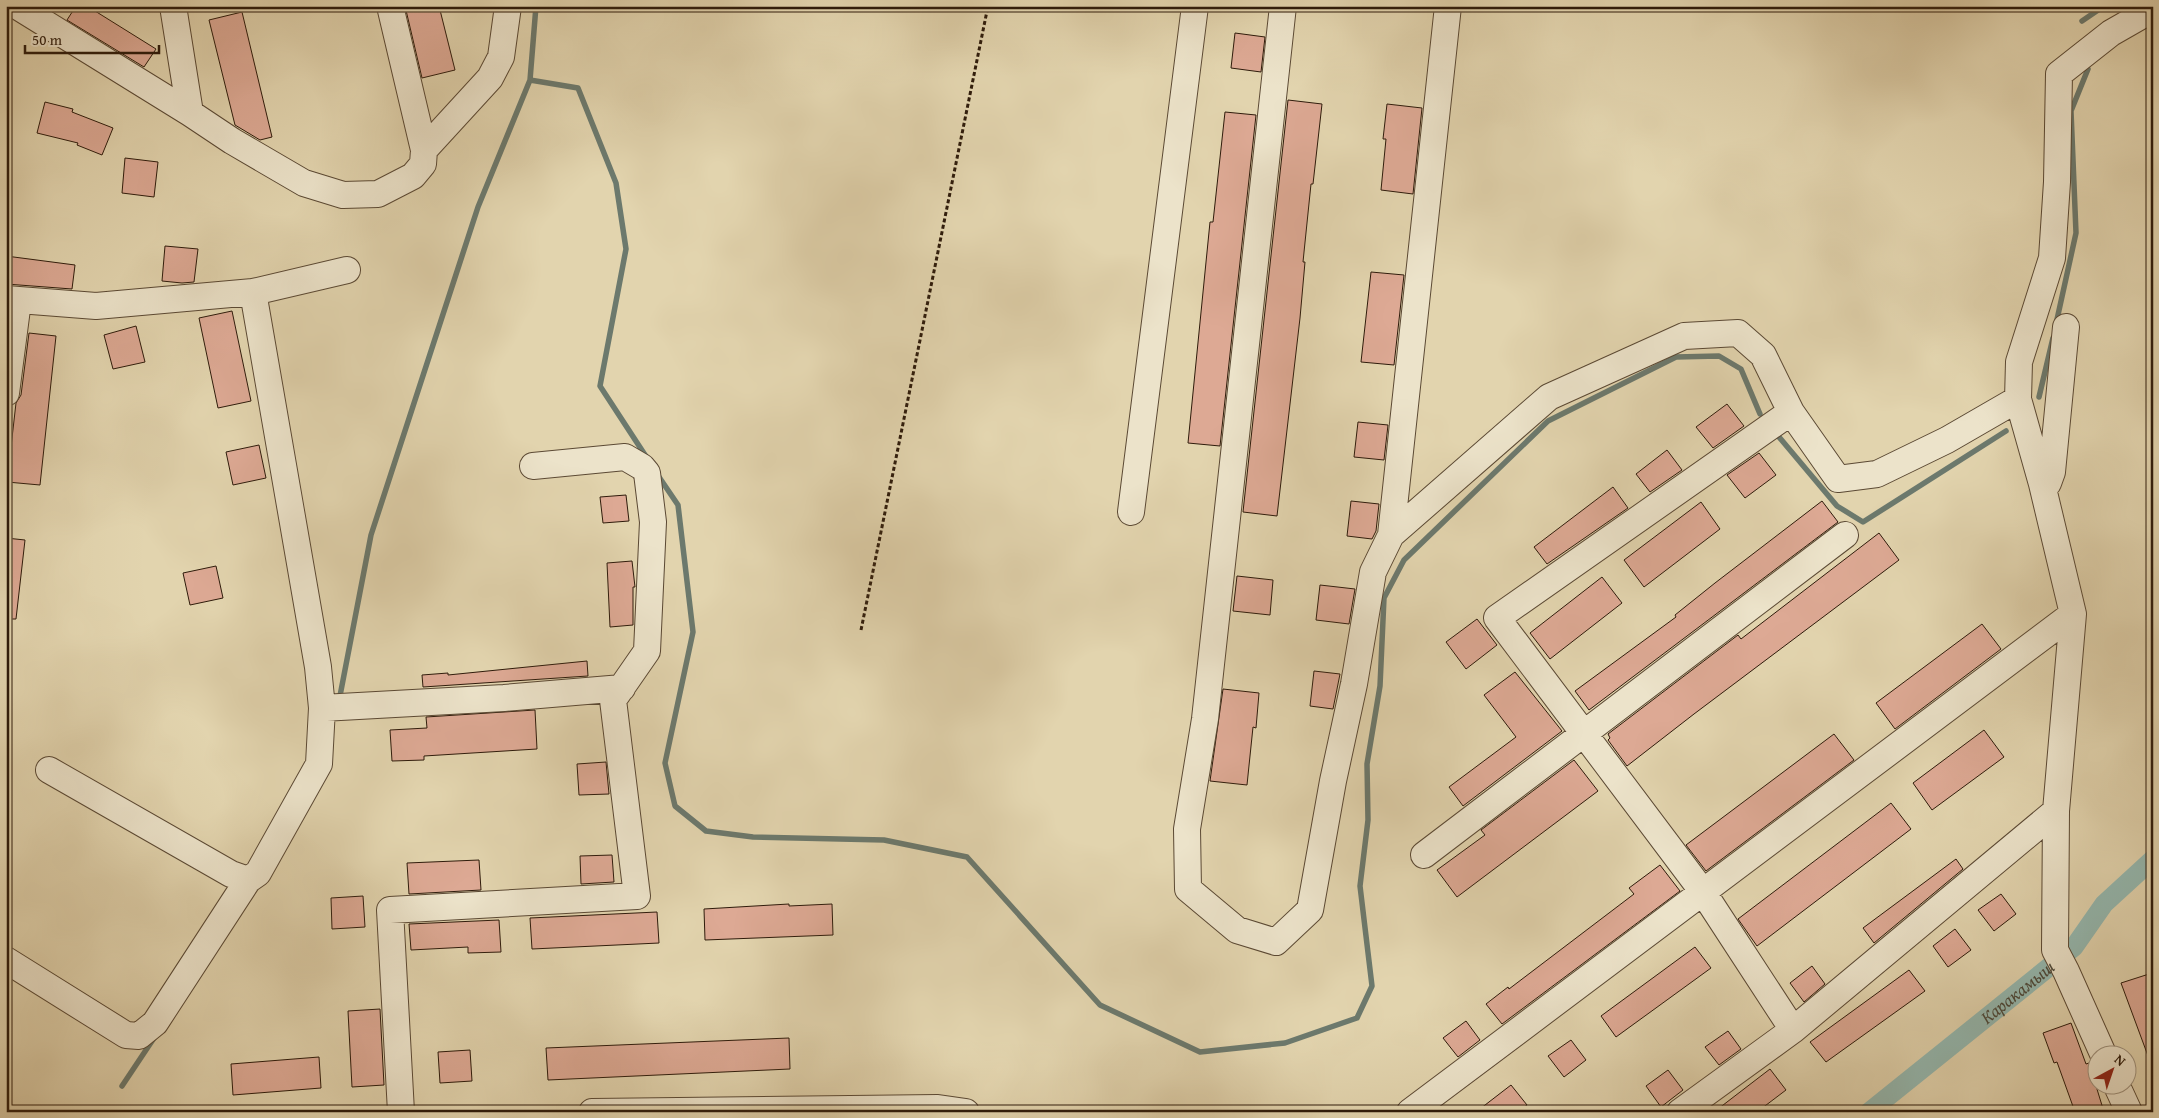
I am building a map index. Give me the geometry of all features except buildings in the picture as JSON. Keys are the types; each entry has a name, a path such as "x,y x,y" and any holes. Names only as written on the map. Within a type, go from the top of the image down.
{"street":[{"path":"17,6 232,141 304,183 343,195 378,194 413,176 423,164 424,150 390,6"},
{"path":"173,6 190,113"},
{"path":"424,150 490,78 501,57 508,6"},
{"path":"1131,512 1195,6"},
{"path":"1283,6 1205,719 1187,829 1188,888 1237,930 1276,942 1310,910 1333,781 1354,684 1373,572 1391,535 1448,6"},
{"path":"2099,1046 2061,961 2056,811 2073,614 2042,484 2018,399 2019,362 2052,258 2057,182 2059,74 2111,33 2153,9"},
{"path":"6,393 12,300 96,306 253,292 346,270"},
{"path":"6,960 126,1035 139,1036 155,1023 248,880 258,873 319,764 322,708 318,667 253,292"},
{"path":"2042,484 2048,483 2052,472 2066,328"},
{"path":"1391,535 1549,397 1684,336 1738,333 1763,355 1791,412 1838,479 1878,474 1947,440 2018,399"},
{"path":"1791,412 1497,618 1703,892 1793,1030"},
{"path":"401,1112 390,910 636,896 614,700 647,652 653,522 647,473 642,467 625,457 533,466"},
{"path":"1424,855 1845,535"},
{"path":"1410,1112 2073,614"},
{"path":"322,708 486,700 622,688"},
{"path":"48,770 231,874 248,880"},
{"path":"1680,1112 1793,1030 2056,811"},
{"path":"2122,1096 2129,1112"},
{"path":"592,1112 938,1108 966,1112"}],"path":[{"path":"861,630 988,6"}],"waterway":[{"path":"339,701 371,535 478,207 530,80 536,6"},
{"path":"2082,21 2104,6"},
{"path":"2056,324 2076,233 2071,111 2088,69"},
{"path":"530,80 578,88 616,183 626,249 600,386 647,458"},
{"path":"2039,397 2053,338"},
{"path":"657,474 678,505 693,632 665,763 675,806 706,831 753,837 884,840 967,857 1100,1005 1200,1052 1285,1043 1357,1018 1372,986 1360,886 1368,820 1367,764 1380,686 1384,598 1404,560 1548,421 1676,357 1719,356 1741,369 1760,414"},
{"path":"1774,431 1837,506 1863,522 2006,431"},
{"name":"Каракамыш","path":"1869,1112 2074,947 2104,904 2153,859"},
{"path":"122,1086 154,1038"}]}
